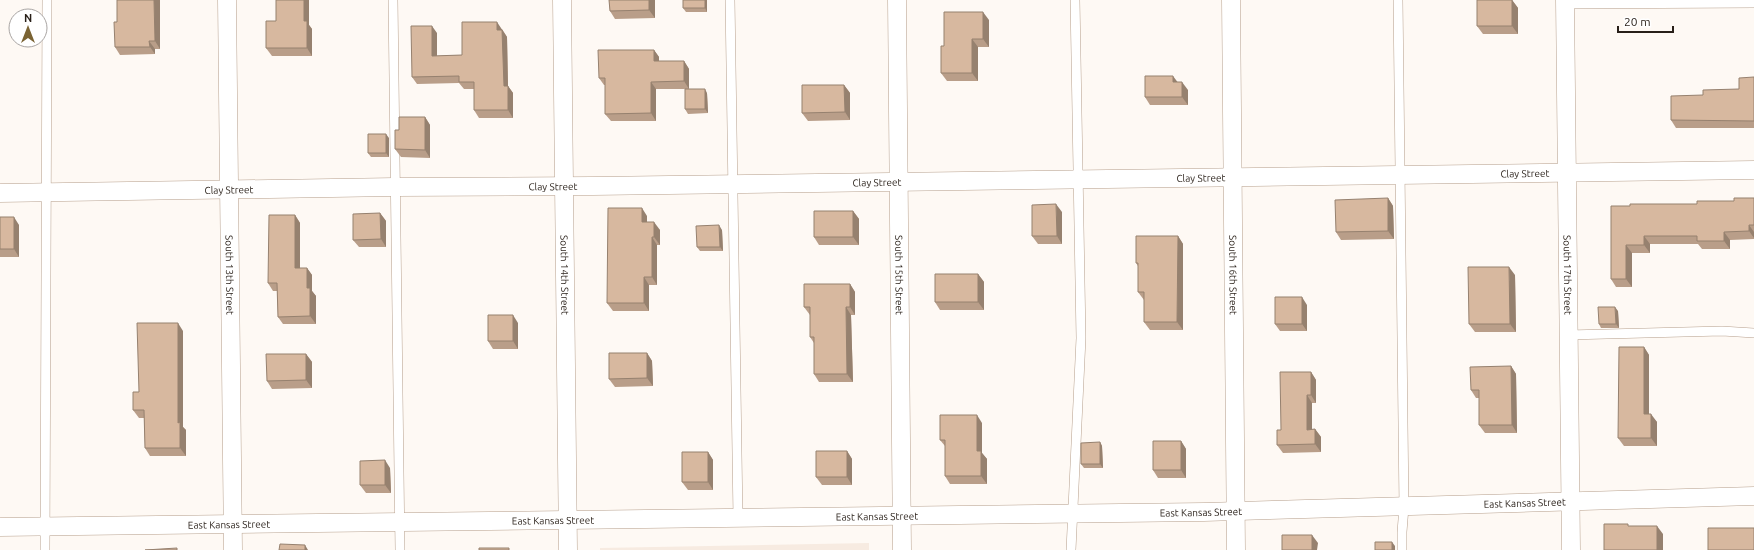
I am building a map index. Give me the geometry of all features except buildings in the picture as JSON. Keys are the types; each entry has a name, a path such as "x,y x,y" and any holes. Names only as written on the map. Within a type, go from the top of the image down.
{"street":[{"name":"South 13th Street","path":"227,0 233,550"},
{"name":"South 14th Street","path":"562,0 568,550"},
{"name":"South 15th Street","path":"896,0 902,550"},
{"name":"South 16th Street","path":"1231,0 1234,177 1236,550"},
{"name":"South 17th Street","path":"1565,2 1571,550"},
{"name":"Clay Street","path":"0,194 395,187 732,184 1754,170"},
{"name":"East Kansas Street","path":"0,527 1073,514 1570,503 1754,496"}],"lane":[{"path":"45,550 47,0"},
{"path":"393,0 400,550"},
{"path":"730,0 738,518"},
{"path":"1071,550 1081,338 1075,0"},
{"path":"1398,0 1404,507 1402,550"},
{"path":"1565,2 1754,3"},
{"path":"1568,335 1722,331 1754,333"}],"shaded area":[{"path":"869,543 869,550 600,550 600,548"}]}
